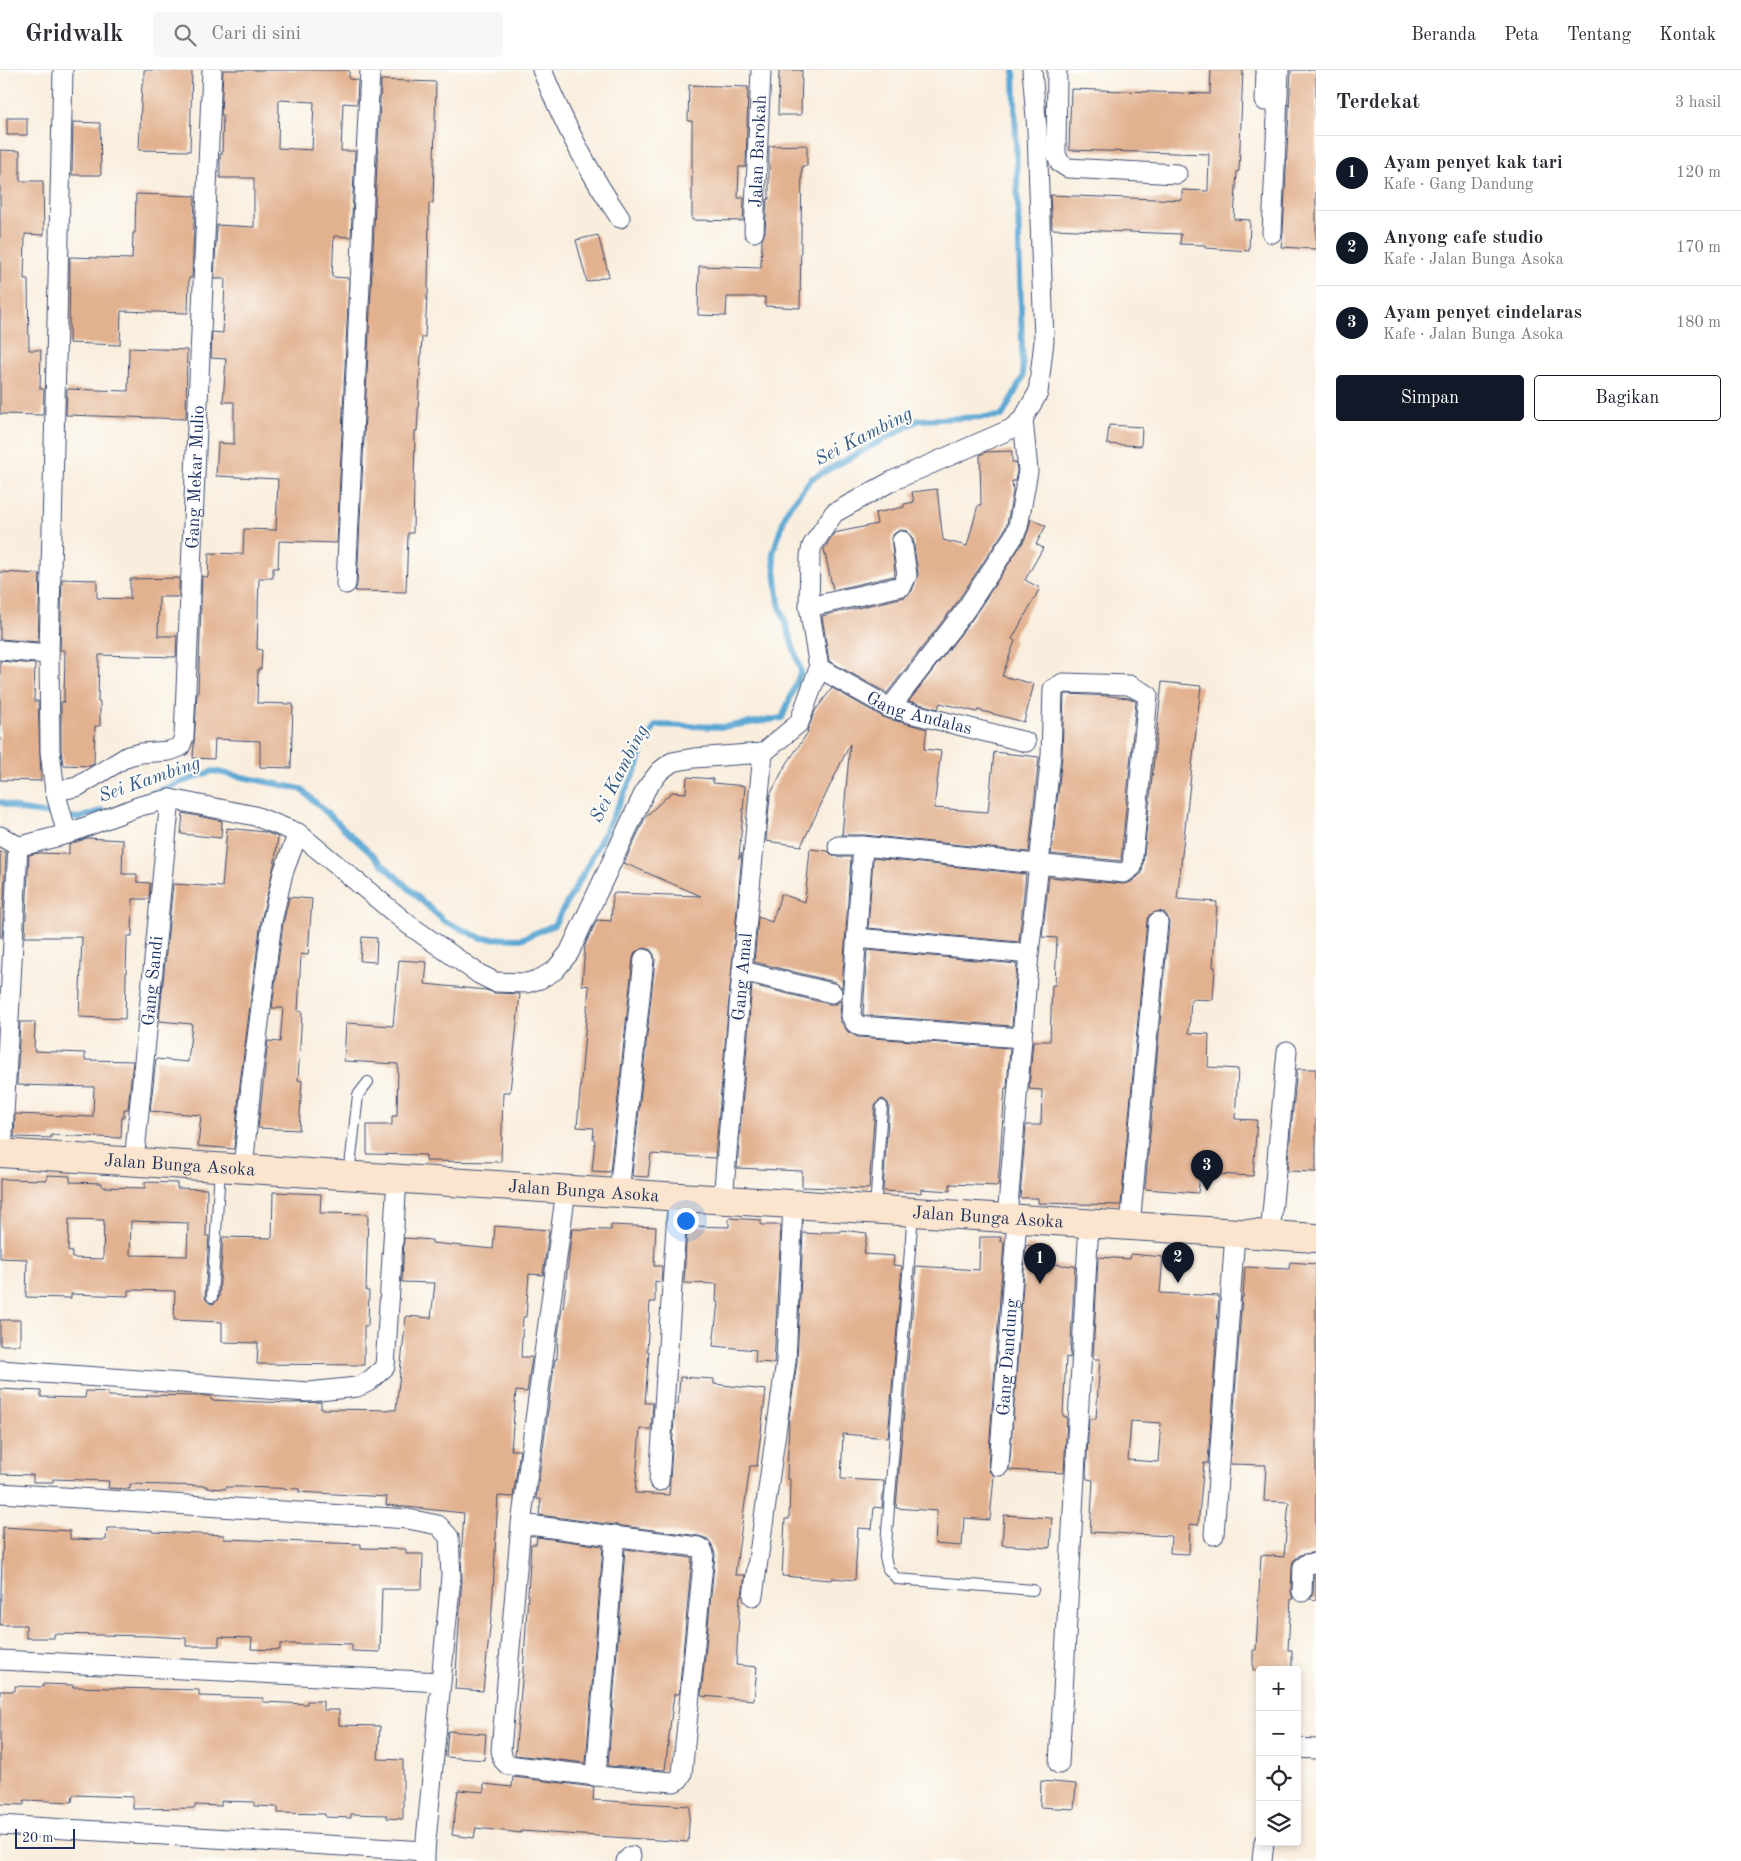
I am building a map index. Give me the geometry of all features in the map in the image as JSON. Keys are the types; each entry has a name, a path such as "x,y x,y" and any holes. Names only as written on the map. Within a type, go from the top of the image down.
{"street":[{"path":"63,70 49,654 50,751 56,795 66,828"},
{"name":"Gang Mekar Mulio","path":"56,795 77,786 128,756 169,751 180,747 184,737 212,70"},
{"path":"346,584 370,70"},
{"path":"542,70 556,104 583,159 596,183 620,218"},
{"name":"Jalan Barokah","path":"754,232 761,70"},
{"path":"0,836 18,846 66,828 170,799 255,816 298,833 409,925 478,974 495,982 527,983 540,980 555,970 569,953 646,789 660,771 672,762 694,758 763,753 799,723 820,668 809,607 810,556 812,546 834,513 892,481 1011,429 1023,419 1038,393 1044,341 1037,130 1032,70"},
{"path":"1057,70 1056,154 1060,163 1068,168 1177,174"},
{"path":"1266,70 1267,233 1279,70"},
{"path":"890,708 964,612 1014,536 1018,527 1028,471 1023,419"},
{"path":"809,607 902,586 907,575 902,540"},
{"path":"0,650 49,654"},
{"name":"Gang Andalas","path":"820,668 890,708 1026,742"},
{"path":"838,846 864,846 1124,873 1130,870 1133,858 1148,695 1129,685 1063,683 1053,689 1051,755 1038,864"},
{"name":"Gang Amal","path":"723,1200 763,753"},
{"name":"Gang Sandi","path":"134,1162 170,799"},
{"path":"232,1168 251,1085 272,922 283,873 298,833"},
{"path":"1,1154 18,846"},
{"path":"864,846 851,1016 855,1023 859,1026 1022,1038"},
{"name":"Gang Dandung","path":"999,1466 1022,1038 1038,864"},
{"path":"1130,1226 1158,922"},
{"path":"856,938 1029,954"},
{"path":"619,1193 644,960"},
{"path":"742,971 832,993"},
{"path":"1270,1235 1287,1051"},
{"name":"Jalan Bunga Asoka","path":"1,1154 1316,1238"},
{"path":"0,1370 309,1392 357,1387 368,1382 385,1366 397,1179"},
{"path":"521,1524 615,1535 702,1549 704,1554 682,1774 679,1779 674,1782 596,1776 508,1765 503,1760 501,1750 521,1524 566,1190"},
{"path":"659,1481 678,1197"},
{"path":"753,1596 786,1361 793,1204"},
{"path":"1059,1764 1089,1223"},
{"path":"1214,1535 1235,1232"},
{"path":"0,1492 398,1519 438,1525 449,1537 452,1576 425,1856 0,1825"},
{"path":"596,1776 615,1535"},
{"path":"1302,1592 1303,1567 1307,1564 1316,1563"},
{"path":"0,1660 383,1681 441,1682"},
{"path":"1301,1748 1316,1749"},
{"path":"1262,1861 1264,1846"}],"lane":[{"path":"349,1176 358,1095 368,1082"},
{"path":"875,1210 882,1106"},
{"path":"212,1297 232,1168"},
{"path":"913,1212 885,1557 888,1569 897,1579 1033,1590"}],"building":[{"path":"144,70 192,70 190,151 139,150"},
{"path":"223,70 349,70 349,79 358,80 357,104 343,103 341,151 355,151 351,237 334,236 332,277 349,278 337,543 279,541 278,568 273,568 273,578 259,578 257,649 262,650 261,669 258,669 257,703 293,704 291,768 260,767 260,741 215,739 214,759 193,758 198,694 202,576 208,577 209,553 243,554 244,529 276,530 278,479 216,476 218,443 234,444 234,402 223,402 226,359 211,358 212,332 223,333 225,279 214,279 217,225 254,227 254,178 220,178 223,115 221,115","holes":["279,100 314,102 312,150 278,148"]},
{"path":"779,70 802,70 801,115 778,115"},
{"path":"1211,70 1243,70 1239,171 1237,171 1234,219 1250,220 1249,251 1205,248 1205,245 1180,244 1181,234 1052,229 1050,195 1182,200 1182,190 1208,191 1209,154 1069,150 1071,89 1210,94"},
{"path":"1291,70 1316,70 1316,249 1281,247"},
{"path":"381,80 436,82 433,203 429,203 428,295 425,337 422,337 417,431 415,431 413,533 408,533 406,592 355,591 357,585"},
{"path":"689,85 748,87 746,167 739,167 738,198 744,198 743,221 692,220 692,121 688,121"},
{"path":"7,118 27,118 27,135 7,135"},
{"path":"73,122 100,123 101,175 72,175"},
{"path":"807,145 807,166 802,166 800,308 765,306 765,297 727,297 726,316 698,315 699,266 761,268 762,240 765,232 767,199 769,199 769,146"},
{"path":"0,150 20,151 20,181 43,181 44,235 25,234 24,279 28,279 29,350 41,350 40,389 44,389 43,415 0,414"},
{"path":"136,194 195,196 192,278 189,278 188,313 121,311 120,345 69,343 70,257 132,259"},
{"path":"598,235 609,276 587,282 576,240"},
{"path":"129,348 187,350 186,419 66,415 67,389 128,391"},
{"path":"1109,425 1142,427 1141,446 1107,444"},
{"path":"1012,451 1012,462 1016,462 1017,471 1015,481 1012,481 1013,492 1004,531 955,605 887,693 829,661 822,616 905,597 912,591 918,574 913,539 907,531 900,530 891,537 894,576 833,590 824,549 834,533 877,524 875,513 904,507 904,504 914,502 912,492 937,489 943,540 967,546 978,505 981,505 980,455 986,452"},
{"path":"1031,519 1046,526 1036,544 1043,548 1025,580 1040,588 1012,639 1015,641 1002,676 1034,684 1024,722 978,710 977,712 940,703 938,709 909,701 973,618 1023,542"},
{"path":"0,572 40,574 38,642 0,639"},
{"path":"179,578 179,597 159,597 158,636 177,636 176,657 99,655 98,702 100,702 100,726 95,726 94,764 90,766 63,765 61,750 61,702 64,702 65,650 60,650 62,579 97,580 97,598 130,599 130,579"},
{"path":"0,661 35,664 34,701 38,701 41,781 0,780"},
{"path":"1162,682 1201,686 1177,899 1217,902 1213,967 1215,967 1213,1000 1191,999 1189,1033 1209,1034 1208,1067 1238,1069 1235,1119 1257,1120 1253,1176 1200,1173 1198,1193 1145,1189 1169,923 1165,913 1159,911 1149,915 1147,921 1121,1205 1038,1203 1038,1198 1020,1198 1026,1125 1041,1125 1042,1090 1029,1089 1033,1041 1050,1041 1052,985 1055,985 1057,938 1042,937 1049,877 1123,884 1131,882 1142,873"},
{"path":"832,688 885,718 927,729 924,749 941,751 934,808 988,812 994,752 1039,757 1029,852 864,835 842,835 850,744 801,846 766,841 770,795 784,768 808,732 815,711"},
{"path":"1064,695 1129,698 1136,701 1121,861 1051,854 1062,756"},
{"path":"687,777 713,779 713,783 745,786 739,859 742,853 715,1158 651,1154 648,1177 632,1176 655,960 651,950 645,948 635,952 633,958 610,1172 592,1171 595,1140 593,1139 594,1128 577,1127 589,986 582,985 585,945 597,920 611,921 613,893 701,896 624,863 646,816 672,792 686,793"},
{"path":"183,813 222,821 221,838 181,834"},
{"path":"227,828 265,832 278,837 275,861 261,921 240,1084 234,1149 198,1146 201,1115 150,1111 156,1059 188,1062 192,1024 159,1021 173,884 222,887"},
{"path":"87,838 123,840 122,874 137,874 137,882 150,883 149,899 133,899 132,936 127,936 125,1019 79,1017 82,937 25,937 29,855 39,853 69,854 69,845"},
{"path":"810,849 828,851 838,857 851,857 842,988 835,982 754,962 758,917 772,922 781,894 805,902"},
{"path":"0,852 6,852 2,937 0,937"},
{"path":"873,858 1026,874 1019,942 868,928"},
{"path":"289,897 312,899 308,955 301,954 298,1011 302,1012 298,1080 302,1081 299,1130 258,1128 268,1041 280,1042 283,1008 272,1008 283,924"},
{"path":"362,937 377,938 376,962 360,961"},
{"path":"867,950 1017,964 1012,1026 863,1015"},
{"path":"399,960 427,962 425,984 486,990 495,993 520,994 510,1092 503,1092 501,1162 426,1161 426,1155 367,1154 367,1125 392,1125 392,1116 397,1116 398,1064 344,1061 346,1023 393,1026"},
{"path":"752,985 829,1004 836,1004 841,1000 841,1022 848,1032 858,1037 1010,1048 1007,1088 1005,1088 998,1186 950,1184 950,1191 921,1189 921,1193 883,1191 889,1106 883,1099 879,1100 875,1106 869,1189 802,1187 802,1171 737,1168"},
{"path":"20,1022 35,1022 34,1051 85,1053 85,1060 133,1061 128,1109 124,1109 124,1117 122,1117 121,1138 51,1135 51,1138 14,1137 15,1114 93,1117 94,1087 17,1085"},
{"path":"1297,1069 1316,1069 1316,1172 1287,1171"},
{"path":"47,1175 70,1176 70,1182 102,1183 102,1187 145,1188 145,1182 177,1183 177,1188 207,1189 206,1236 209,1236 205,1297 211,1304 215,1303 219,1297 223,1237 272,1238 273,1192 321,1194 320,1213 368,1214 366,1291 369,1291 368,1326 364,1326 364,1365 257,1364 258,1343 222,1342 222,1322 174,1320 175,1291 128,1290 128,1296 71,1294 71,1298 26,1297 27,1259 0,1258 0,1179 47,1180","holes":["69,1219 104,1220 103,1259 72,1258 72,1252 68,1251","131,1221 188,1223 187,1256 130,1255"]},
{"path":"729,1218 761,1220 761,1225 781,1225 774,1363 755,1362 756,1350 713,1346 718,1302 716,1302 717,1284 684,1283 687,1226 729,1227"},
{"path":"611,1225 656,1227 654,1266 662,1266 661,1282 655,1281 655,1302 650,1302 645,1403 653,1403 651,1429 640,1429 635,1493 669,1495 675,1404 678,1404 680,1377 714,1379 714,1384 766,1390 757,1466 750,1466 735,1575 745,1575 742,1596 740,1596 736,1665 757,1667 754,1700 701,1696 715,1555 708,1539 699,1536 539,1515 541,1499 536,1499 555,1359 557,1359 558,1335 572,1229 611,1230"},
{"path":"495,1226 549,1230 543,1275 529,1274 526,1317 523,1317 521,1357 532,1357 527,1392 516,1391 511,1450 520,1450 513,1497 498,1496 492,1610 483,1691 455,1689 464,1513 386,1505 387,1497 299,1492 299,1489 226,1487 226,1489 207,1488 207,1486 130,1484 130,1489 108,1488 109,1481 53,1479 53,1482 33,1482 33,1475 0,1474 0,1389 41,1391 41,1397 85,1398 86,1391 108,1392 108,1396 211,1396 211,1400 291,1403 321,1402 321,1409 396,1410 406,1316 431,1318 435,1283 402,1282 404,1238 432,1240 432,1243 493,1249"},
{"path":"841,1230 867,1233 864,1254 894,1256 893,1265 902,1266 888,1438 843,1434 841,1479 884,1481 882,1508 874,1507 872,1529 858,1528 855,1580 782,1576 785,1519 789,1519 790,1479 787,1479 789,1417 797,1362 803,1233 821,1234 821,1232 841,1232"},
{"path":"980,1237 1001,1237 1000,1241 1004,1242 988,1465 989,1471 994,1476 990,1520 964,1518 962,1546 935,1544 937,1511 896,1508 916,1266 979,1270"},
{"path":"1026,1245 1051,1248 1049,1264 1075,1266 1070,1358 1066,1357 1063,1416 1067,1417 1064,1473 1009,1470"},
{"path":"1131,1254 1163,1257 1160,1293 1219,1296 1208,1463 1204,1463 1198,1525 1190,1524 1189,1554 1170,1553 1171,1536 1090,1532 1093,1480 1087,1479 1086,1474 1089,1419 1096,1419 1100,1359 1093,1359 1098,1257 1130,1259","holes":["1131,1421 1161,1423 1158,1462 1128,1460"]},
{"path":"1290,1262 1316,1264 1316,1552 1300,1555 1293,1561 1291,1592 1293,1599 1291,1599 1288,1650 1292,1650 1292,1666 1256,1666 1256,1670 1253,1670 1253,1650 1256,1650 1261,1555 1284,1557 1289,1502 1264,1501 1266,1465 1230,1464 1242,1297 1245,1267 1289,1269"},
{"path":"0,1320 20,1320 20,1345 0,1345"},
{"path":"1004,1515 1052,1518 1050,1548 1002,1545"},
{"path":"3,1527 70,1531 70,1539 106,1540 107,1528 127,1528 152,1530 152,1532 224,1535 224,1539 361,1544 361,1548 406,1549 406,1554 423,1554 422,1589 382,1589 380,1652 352,1651 352,1644 317,1643 280,1644 280,1650 251,1649 252,1638 219,1637 219,1646 186,1646 186,1638 149,1636 54,1634 54,1638 26,1638 26,1625 0,1625"},
{"path":"537,1537 603,1546 586,1763 515,1755 524,1659 531,1544 536,1544"},
{"path":"625,1549 692,1558 679,1694 674,1694 665,1770 608,1766"},
{"path":"1316,1574 1316,1600 1310,1599 1313,1593 1314,1575"},
{"path":"43,1684 73,1685 73,1687 199,1690 199,1696 263,1698 263,1702 307,1704 307,1701 323,1701 323,1710 339,1710 339,1725 380,1726 378,1759 403,1760 403,1819 387,1818 387,1815 351,1814 351,1818 325,1817 325,1814 278,1813 278,1807 254,1806 254,1802 221,1801 221,1806 195,1805 195,1808 133,1809 133,1797 73,1795 72,1802 24,1800 24,1805 0,1804 0,1691 15,1691 15,1686 43,1687"},
{"path":"448,1731 486,1734 484,1760 446,1757"},
{"path":"513,1777 594,1787 593,1800 690,1806 688,1842 521,1831 521,1833 476,1828 474,1838 452,1835 458,1790 484,1792 484,1784 512,1787"},
{"path":"1041,1781 1076,1784 1074,1809 1040,1807"}],"waterway":[{"name":"Sei Kambing","path":"143,796 213,771 301,789 444,921 481,938 521,939 554,925 585,871 638,766 643,746 656,725 723,727 782,718 801,671 779,603 773,553 787,510 811,479 919,420 1002,416 1023,377 1014,70"},
{"name":"Sei Kambing","path":"0,802 22,810 79,818 103,810"}],"place":[{"name":"Ayam penyet cindelaras","path":"1207,1191"},
{"name":"Anyong cafe studio","path":"1178,1283"},
{"name":"Ayam penyet kak tari","path":"1040,1284"}]}
